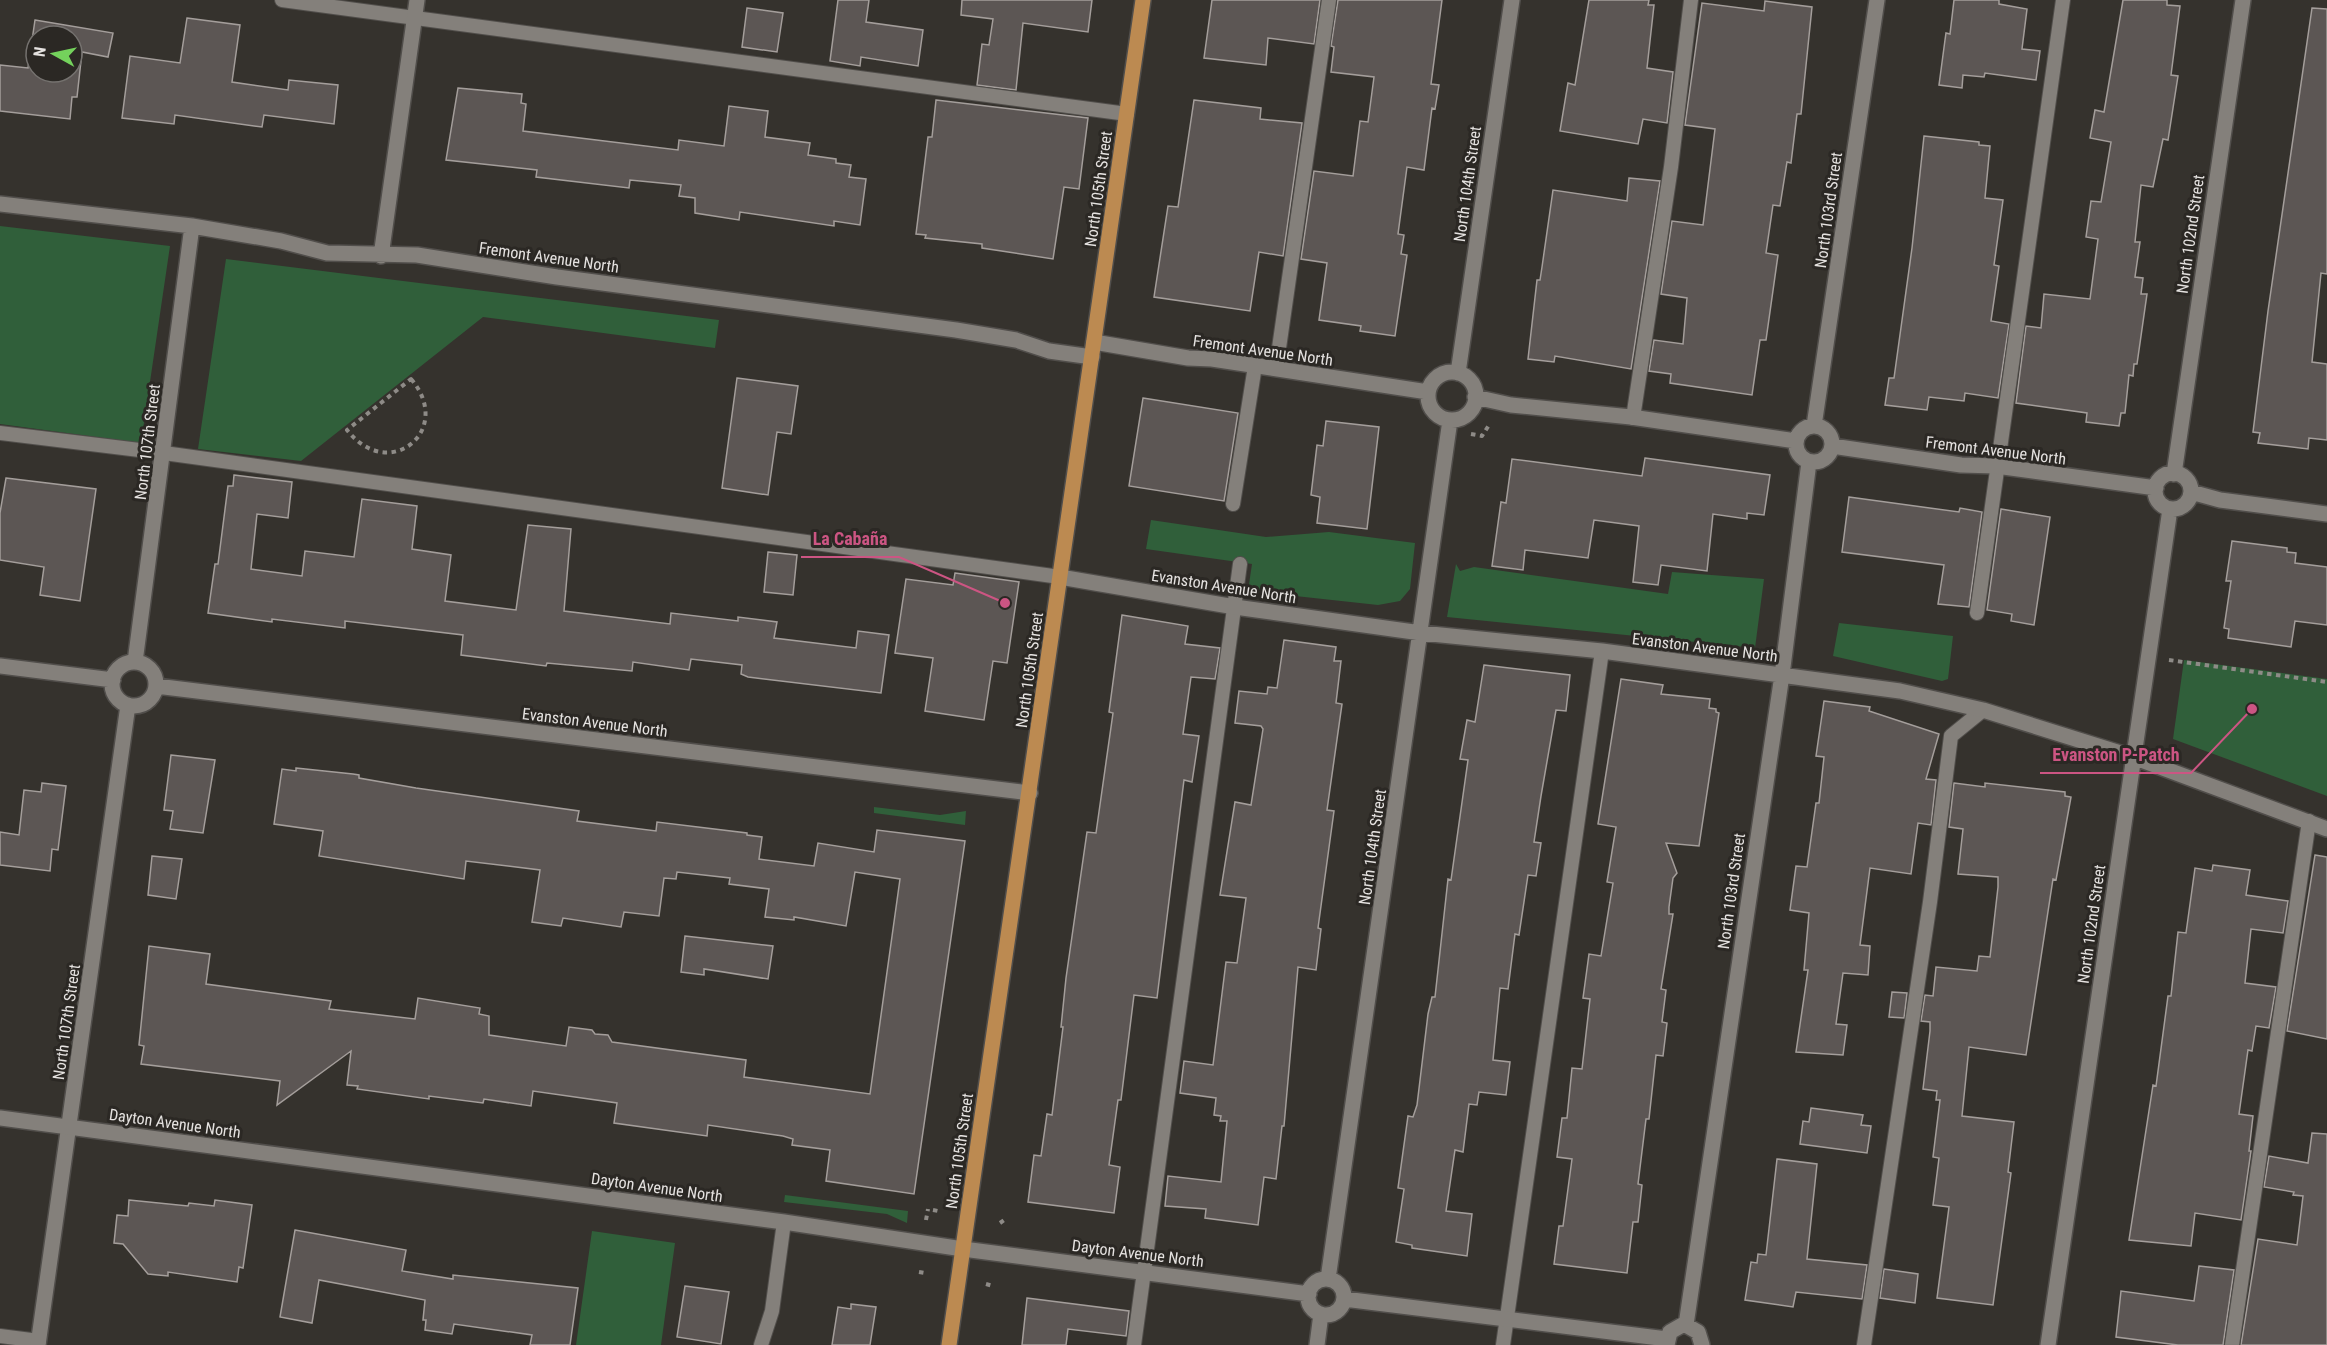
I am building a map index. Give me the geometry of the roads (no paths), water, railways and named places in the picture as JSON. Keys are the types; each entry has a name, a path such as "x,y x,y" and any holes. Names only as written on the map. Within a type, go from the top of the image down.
{"main road":[{"name":"North 105th Street","path":"949,1345 1143,0"}],"street":[{"path":"381,256 417,0"},
{"name":"North 104th Street","path":"1458,373 1512,0"},
{"name":"North 103rd Street","path":"1814,426 1877,0"},
{"name":"North 102nd Street","path":"2174,474 2243,0"},
{"name":"Fremont Avenue North","path":"0,204 192,226 327,253 417,255 568,279 1016,340 1049,351 1093,350 1188,358 1428,392"},
{"name":"North 107th Street","path":"135,662 192,226"},
{"path":"1445,373 1458,373 1473,384 1475,397 1473,407 1468,413 1450,420 1433,412 1429,405 1428,392 1438,376 1445,373"},
{"path":"1475,397 1511,405 1634,418 1796,441"},
{"name":"North 104th Street","path":"1328,1279 1450,420"},
{"path":"1814,426 1828,432 1832,446 1826,459 1809,462 1799,456 1796,441 1800,432 1814,426"},
{"name":"Fremont Avenue North","path":"1832,446 1961,465 1996,466 2156,488"},
{"name":"North 103rd Street","path":"1686,1325 1782,675 1809,462"},
{"path":"2174,474 2188,482 2191,492 2183,506 2170,509 2158,501 2156,488 2161,478 2174,474"},
{"path":"2191,492 2220,500 2327,514"},
{"name":"North 102nd Street","path":"2048,1345 2170,509"},
{"name":"Evanston Avenue North","path":"1060,577 1235,607 1421,633 1602,651 1900,691 1983,710 2133,757 2327,829"},
{"path":"135,662 148,667 153,672 156,687 154,694 143,704 128,705 116,696 113,681 122,666 135,662"},
{"path":"0,666 113,681"},
{"name":"Evanston Avenue North","path":"156,687 1030,793"},
{"name":"North 107th Street","path":"39,1343 128,705"},
{"name":"Dayton Avenue North","path":"0,1118 784,1222 963,1249 1309,1293"},
{"path":"1328,1279 1341,1286 1344,1299 1337,1311 1321,1314 1312,1308 1309,1293 1313,1285 1328,1279"},
{"path":"1344,1299 1507,1318 1667,1342 1673,1328 1686,1325 1698,1332 1702,1345"},
{"path":"1317,1345 1321,1314"}],"lane":[{"path":"282,0 416,16 1127,114"},
{"path":"1276,369 1329,0"},
{"path":"1634,418 1671,167 1691,0"},
{"path":"1977,613 1996,466 2064,0"},
{"path":"1233,504 1255,366"},
{"path":"0,433 164,453 1060,577"},
{"path":"1134,1345 1240,564"},
{"path":"1503,1345 1602,651"},
{"path":"1864,1345 1930,902 1951,736 1983,710"},
{"path":"2232,1345 2309,821"},
{"path":"761,1345 772,1311 784,1222"},
{"path":"0,1336 39,1343"}],"place":[{"name":"La Cabaña","path":"1005,603"},
{"name":"Evanston P-Patch","path":"2252,709"}]}
